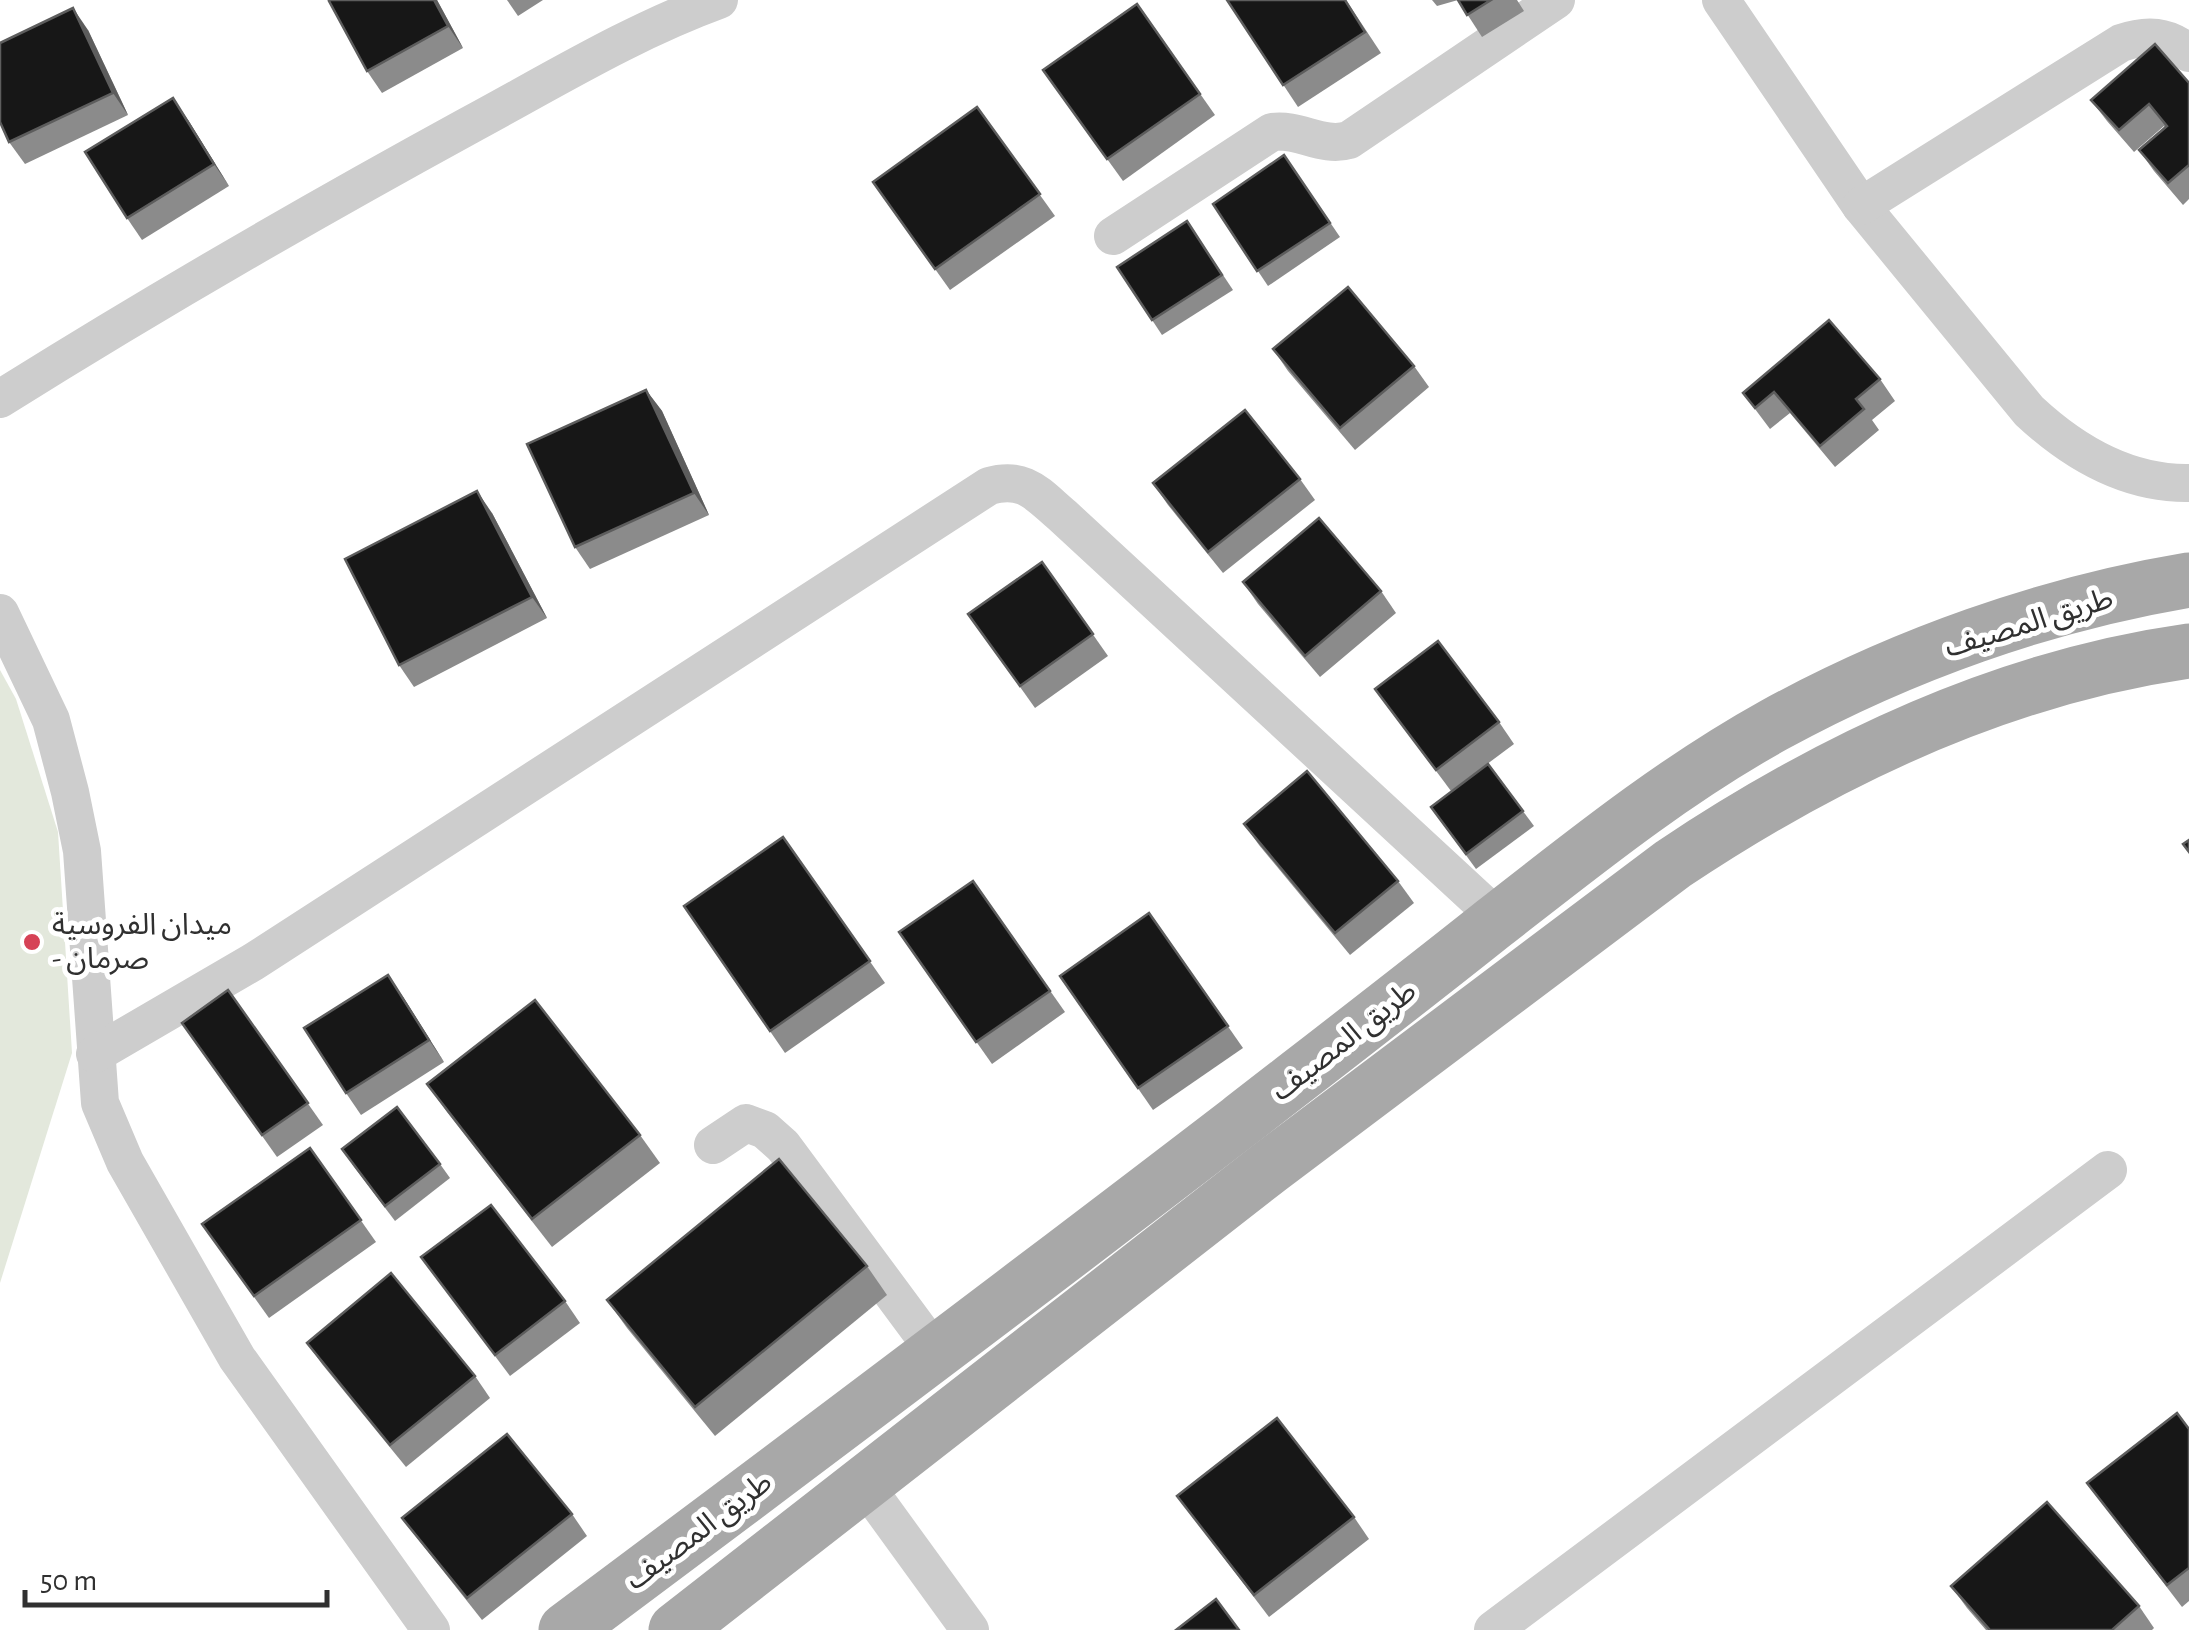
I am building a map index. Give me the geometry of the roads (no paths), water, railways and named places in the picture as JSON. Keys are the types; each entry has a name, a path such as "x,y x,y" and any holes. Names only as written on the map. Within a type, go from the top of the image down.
{"main road":[{"name":"طريق المصيف","path":"566,1630 937,1354 1603,836 1698,771 1843,689 1982,634 2080,604 2189,580"},
{"name":"طريق المصيف","path":"676,1630 1270,1166 1673,864 1743,818 1936,721 2058,679 2189,651"}],"street":[{"path":"0,399 162,298 415,155 632,37 720,0"},
{"path":"1114,236 1272,132 1285,130 1331,142 1349,140 1556,0"},
{"path":"1721,0 1861,206 2000,378 2058,437 2089,458 2138,476 2189,483"},
{"path":"1861,206 2121,42 2138,36 2158,37 2189,53"},
{"path":"95,1054 253,962 989,486 1008,481 1027,485 1063,516 1500,919"},
{"path":"0,613 50,720 70,792 82,852 100,1102 125,1162 237,1358 430,1630"},
{"path":"713,1145 746,1123 765,1130 784,1146 937,1354"},
{"path":"1493,1630 2108,1170"},
{"path":"864,1484 970,1630"}],"place":[{"name":"ميدان الفروسية - صرمان","path":"32,942"}]}
